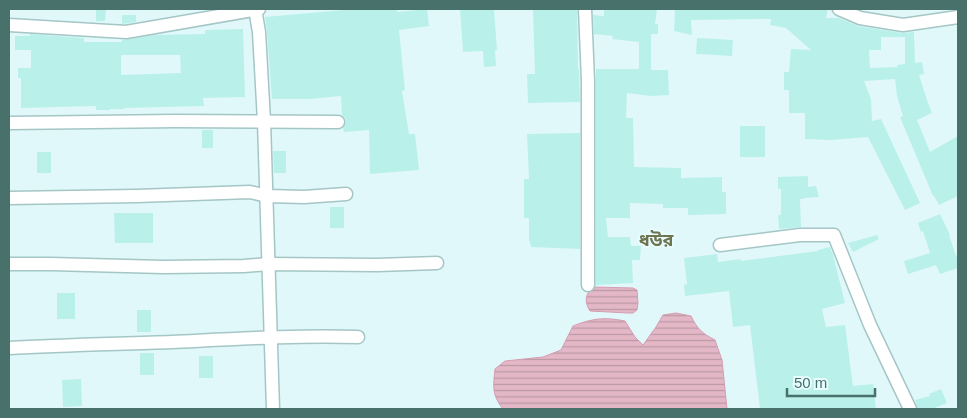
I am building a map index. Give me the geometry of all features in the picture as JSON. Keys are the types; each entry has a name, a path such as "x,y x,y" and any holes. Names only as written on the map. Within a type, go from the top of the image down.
{"street":[{"path":"255,9 259,32 264,121 273,409"},
{"path":"9,25 126,32 259,9"},
{"path":"585,9 588,81 588,285"},
{"path":"839,9 860,18 903,25 958,17"},
{"path":"9,123 338,122"},
{"path":"9,198 250,192 266,196 304,197 346,194"},
{"path":"720,244 800,235 834,235 870,325 910,409"},
{"path":"9,264 163,267 437,263"},
{"path":"9,348 271,337 358,337"}],"shaded area":[{"path":"594,287 633,288 637,290 637,310 633,313 590,311 586,298"},
{"path":"676,313 691,316 701,331 715,340 722,360 727,409 503,409 495,395 495,369 505,361 543,357 561,350 573,326 599,319 625,321 635,337 643,345 663,315"}],"building":[{"path":"96,9 106,9 105,21 96,21"},
{"path":"355,9 397,9 397,12 427,9 429,26 399,30 405,90 402,91 409,134 415,134 419,170 370,174 369,130 344,132 343,128 346,122 342,115 341,96 310,99 272,99 265,17"},
{"path":"460,9 494,9 497,50 495,50 496,66 484,67 483,51 463,52"},
{"path":"533,9 577,9 580,102 528,103 527,74 535,74"},
{"path":"604,9 657,9 655,24 658,24 658,34 651,34 651,70 668,70 669,95 651,96 627,93 626,118 633,118 634,167 681,168 681,178 722,177 722,192 726,192 726,214 688,215 688,208 663,208 663,204 630,203 630,218 606,218 608,237 630,237 631,246 641,246 640,260 632,260 633,283 596,285 596,69 639,69 639,42 612,39 613,36 594,34 593,15 604,16"},
{"path":"675,9 828,9 826,18 839,18 858,26 902,33 914,32 915,63 922,62 924,74 919,75 932,113 917,120 930,152 958,136 958,196 939,205 933,196 900,117 903,116 897,96 895,79 864,81 871,99 872,121 881,119 920,203 905,210 868,137 831,140 805,139 805,113 789,113 789,90 784,90 784,72 789,72 791,49 811,50 786,28 770,25 771,19 691,20 692,35 674,31","holes":["881,37 905,37 905,64 897,65 898,67 870,68 869,50 881,50"]},
{"path":"122,15 136,15 136,22 122,24"},
{"path":"243,29 245,97 203,98 204,106 110,110 96,110 96,106 21,108 21,78 18,78 18,68 31,68 31,50 15,50 15,36 30,36 30,34 84,38 84,42 122,42 122,40 154,35 205,34 205,30","holes":["121,55 180,55 181,73 121,75"]},
{"path":"697,38 733,40 732,56 696,54"},
{"path":"740,126 765,126 765,157 740,157"},
{"path":"202,130 213,130 213,148 202,148"},
{"path":"580,133 580,249 531,247 529,218 524,218 524,179 529,179 527,134"},
{"path":"273,151 286,151 286,173 274,173"},
{"path":"37,152 51,152 51,173 37,173"},
{"path":"808,176 808,187 816,186 819,197 800,199 801,227 779,229 778,215 781,215 781,189 778,189 778,177"},
{"path":"330,207 344,207 344,228 330,228"},
{"path":"114,213 153,213 153,243 115,243"},
{"path":"940,214 950,235 956,256 958,255 958,268 940,274 936,265 908,274 904,261 930,253 923,231 921,232 918,223"},
{"path":"877,235 879,239 853,252 848,243"},
{"path":"830,247 845,303 822,309 826,327 845,325 853,386 873,384 876,409 760,409 750,325 733,327 729,291 685,296 684,285 687,284 684,258 717,254 718,262 741,259 741,261 818,251"},
{"path":"57,293 75,293 75,319 57,319"},
{"path":"137,310 151,310 151,332 137,332"},
{"path":"140,353 154,353 154,375 140,375"},
{"path":"199,356 213,356 213,378 199,378"},
{"path":"81,379 82,406 63,407 62,380"},
{"path":"941,389 947,403 932,409 918,409 915,400 930,396 929,394"}],"district":[{"name":"ধউর","path":"656,240"}]}
